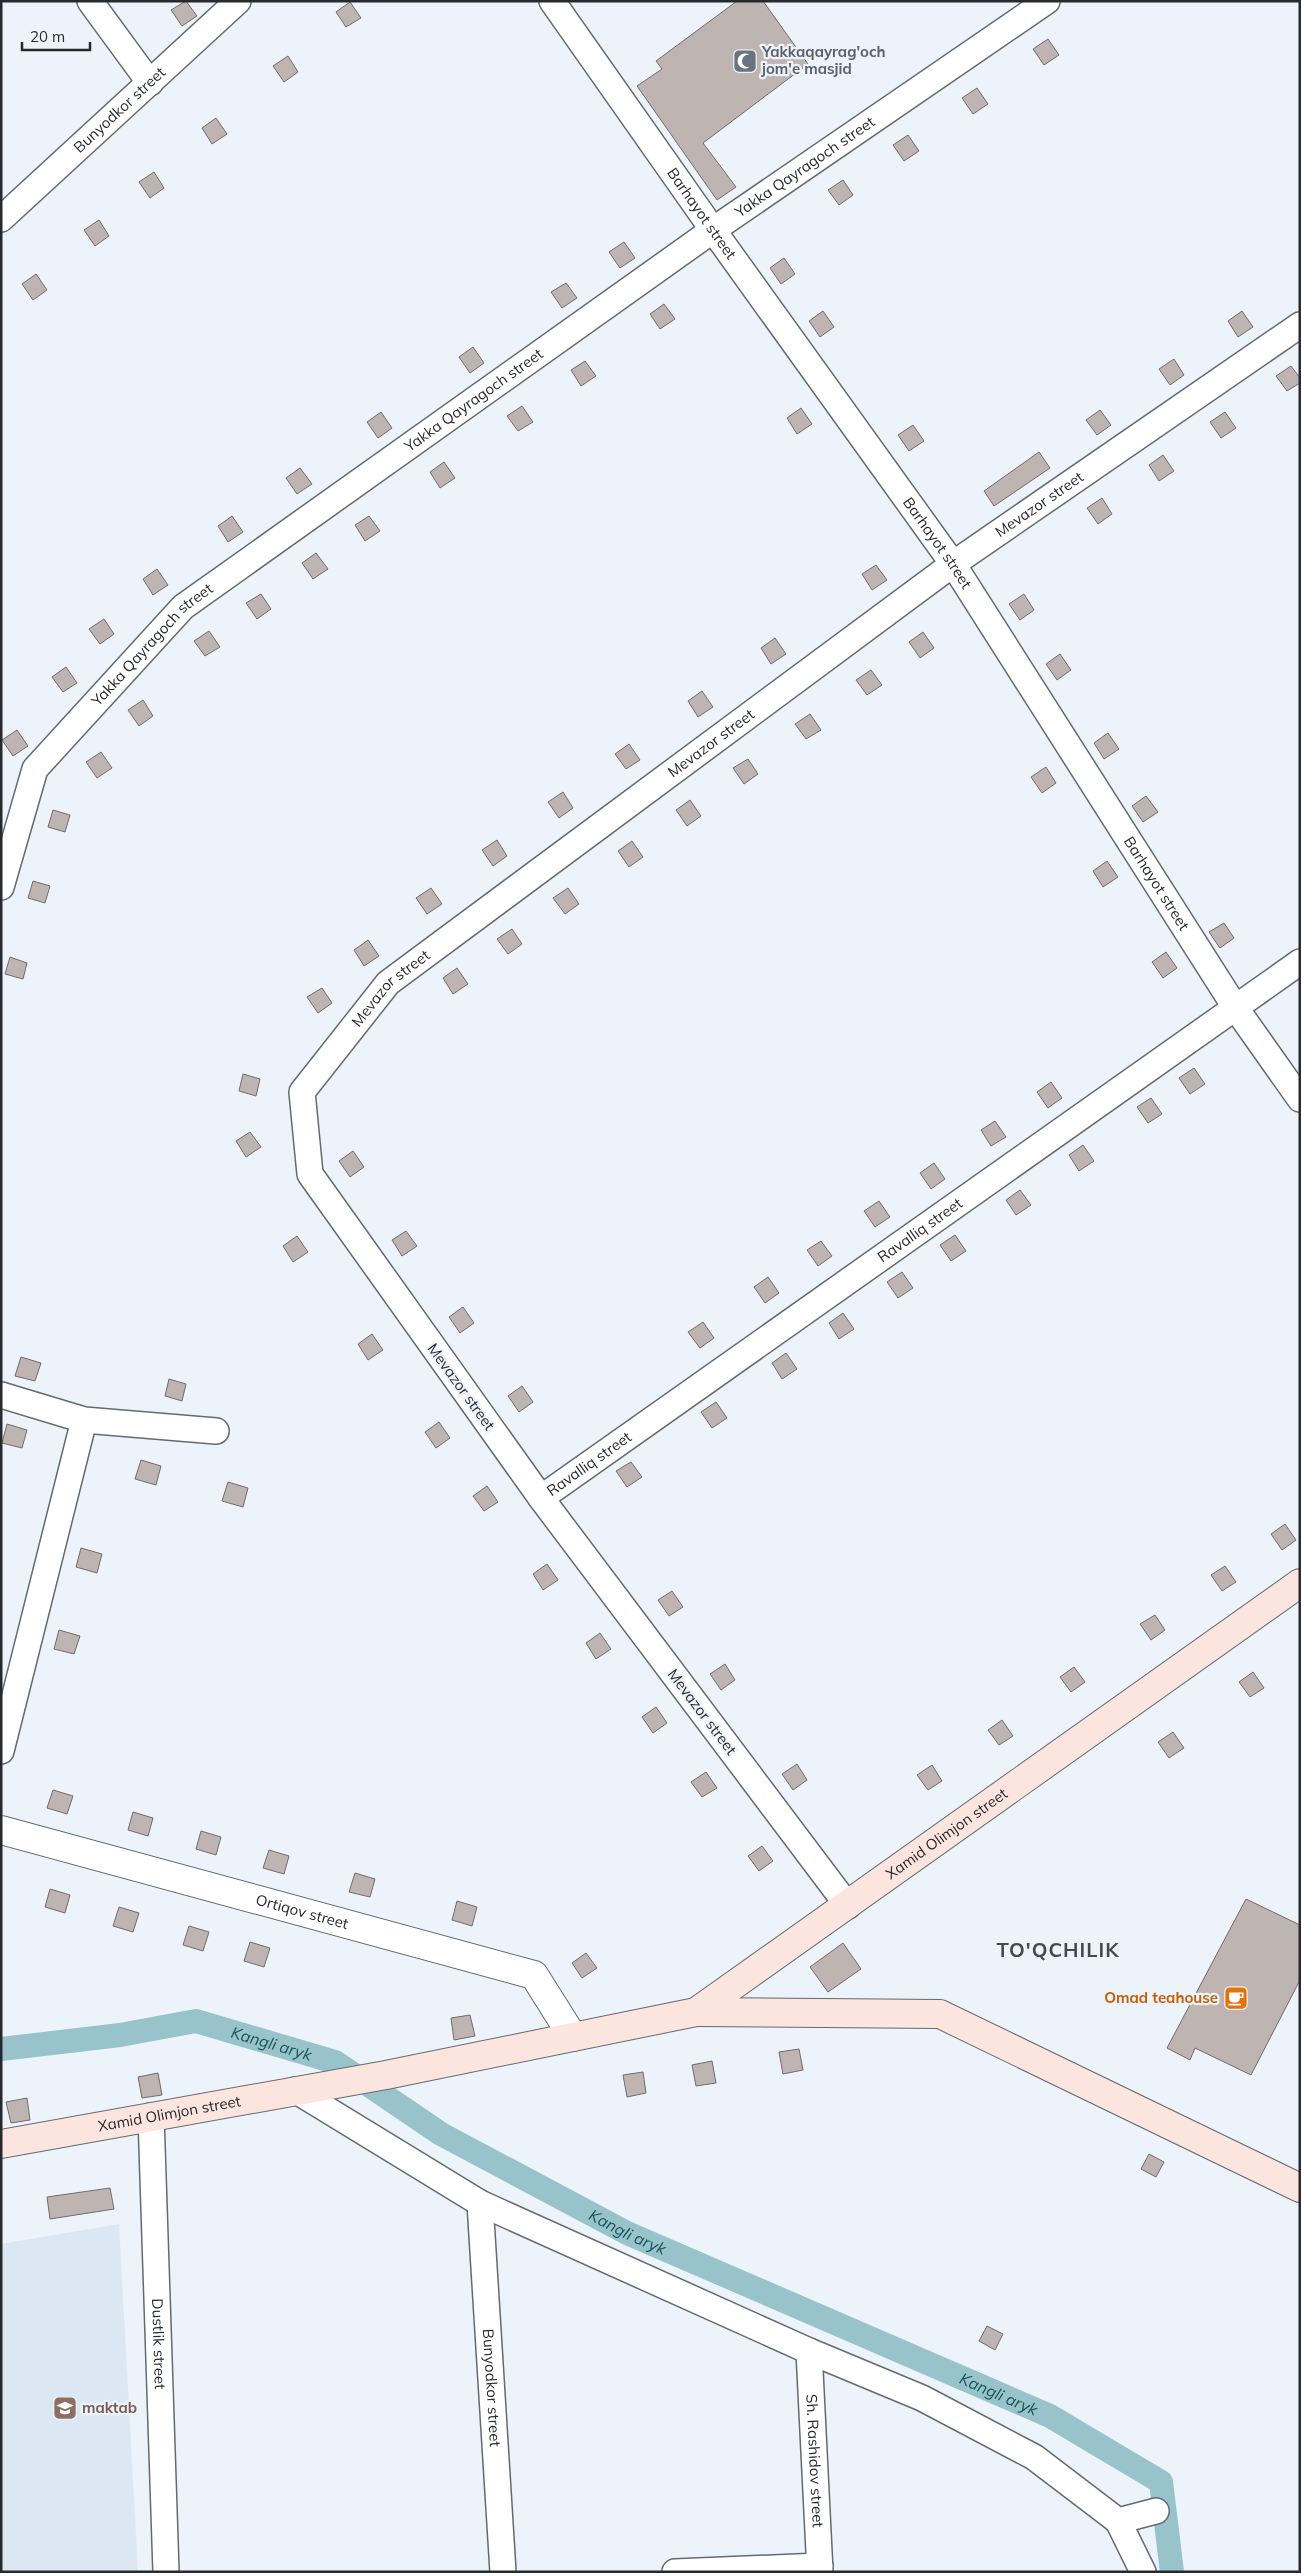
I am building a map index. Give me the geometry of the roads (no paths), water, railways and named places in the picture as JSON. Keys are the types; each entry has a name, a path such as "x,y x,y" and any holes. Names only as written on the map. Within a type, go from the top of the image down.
{"main road":[{"name":"Xamid Olimjon street","path":"1,2144 386,2075 696,2012 848,1906 1300,1583"},
{"path":"696,2012 940,2014 1300,2188"}],"street":[{"path":"90,1 150,84"},
{"name":"Bunyodkor street","path":"1,219 150,84 238,1"},
{"name":"Barhayot street","path":"552,1 713,230 953,564 1236,1007 1300,1099"},
{"name":"Yakka Qayragoch street","path":"1,887 35,769 183,607 713,230 1047,1"},
{"name":"Mevazor street","path":"848,1906 540,1498 310,1174 302,1092 388,983 953,564 1300,325"},
{"name":"Ravalliq street","path":"540,1498 1300,962"},
{"path":"1,1396 84,1420 216,1431"},
{"path":"1,1751 84,1420"},
{"name":"Ortiqov street","path":"1,1830 534,1975 573,2037"},
{"path":"295,2090 480,2203 809,2351 922,2398 1034,2457 1118,2521 1143,2572"},
{"name":"Dustlik street","path":"151,2116 166,2572"},
{"name":"Bunyodkor street","path":"480,2203 503,2572"},
{"name":"Sh. Rashidov street","path":"809,2351 820,2569"},
{"path":"1118,2521 1156,2511"},
{"path":"676,2572 820,2569"}],"waterway":[{"name":"Kangli aryk","path":"1,2049 120,2035 196,2021 335,2062 441,2134 627,2233 1050,2416 1161,2482 1172,2572"}],"place":[{"name":"Yakkaqayrag'och jom'e masjid","path":"745,61"},
{"name":"Omad teahouse","path":"1236,1998"},
{"name":"maktab","path":"65,2408"}],"district":[{"name":"TO'QCHILIK","path":"1058,1950"}]}
